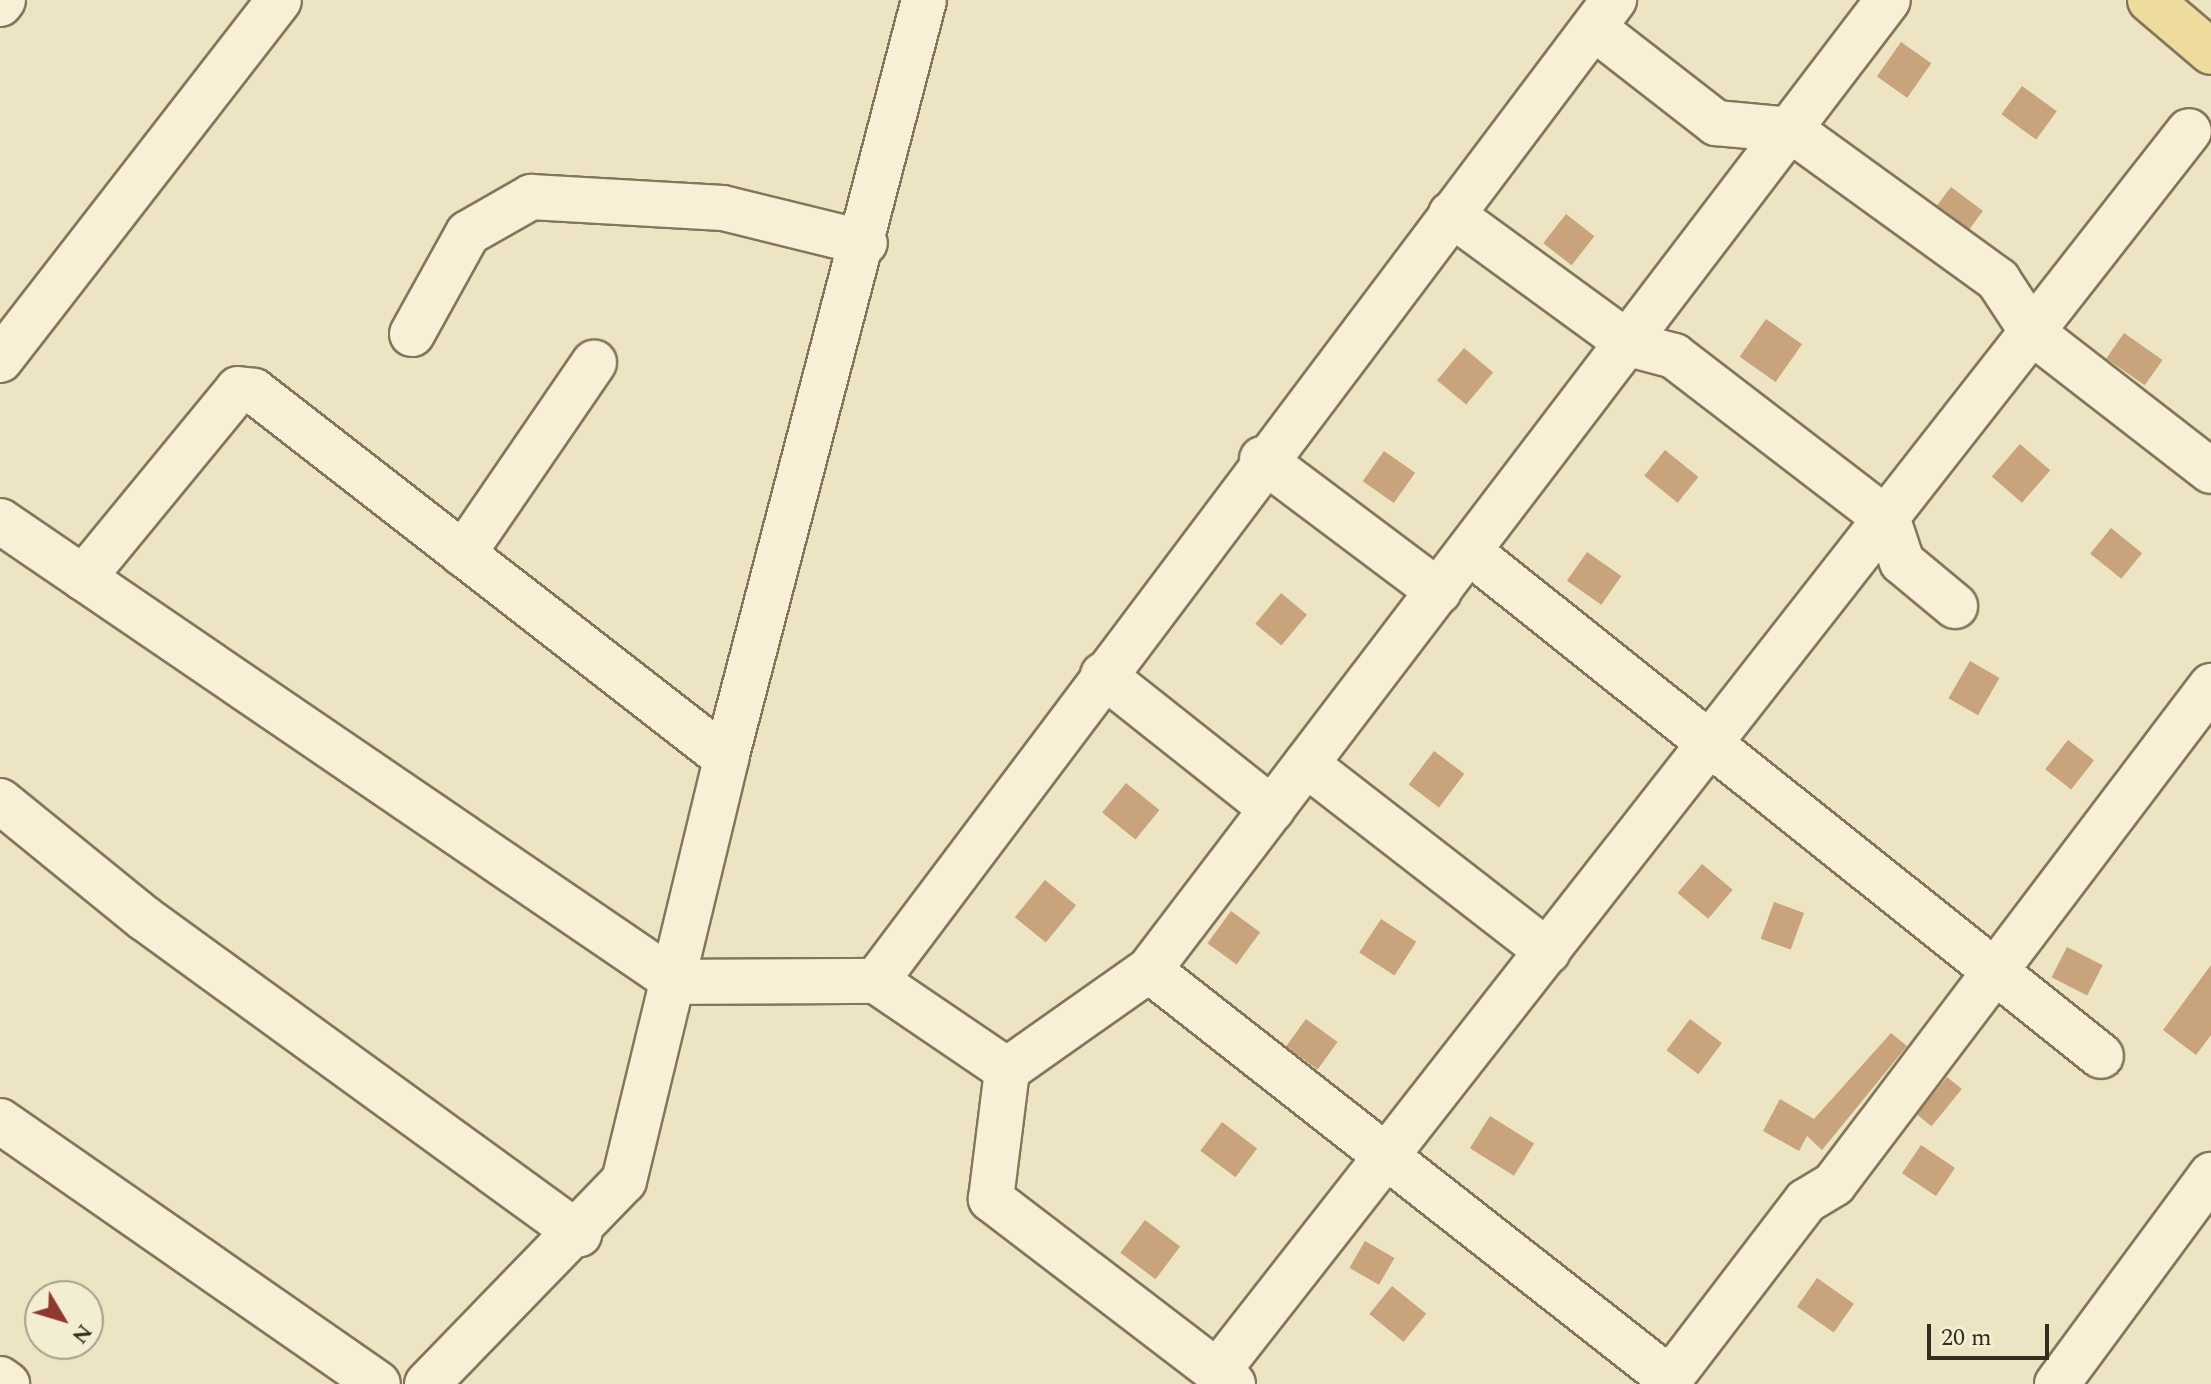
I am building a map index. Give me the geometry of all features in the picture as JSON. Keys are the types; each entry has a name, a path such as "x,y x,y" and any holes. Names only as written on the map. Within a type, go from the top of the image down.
{"main road":[{"path":"2150,0 2211,52"}],"street":[{"path":"0,360 279,0"},
{"path":"427,1384 579,1234 624,1181 676,982 726,758 865,243 924,0"},
{"path":"1888,0 1471,553 1149,970 1007,1070 991,1199 1225,1378 1388,1152 1712,746 2189,131"},
{"path":"876,981 1262,459 1604,14 1716,123 1791,130 1998,280 2033,333 2211,471"},
{"path":"412,334 468,233 531,197 723,208 865,243"},
{"path":"1451,214 1629,344 1674,356 1888,520 1902,562 1955,606"},
{"path":"463,554 594,363"},
{"path":"83,578 238,389 254,391 726,758"},
{"path":"1262,459 1439,592"},
{"path":"0,521 676,982 876,981 1007,1070"},
{"path":"1471,553 2101,1056"},
{"path":"1103,675 1272,809"},
{"path":"1149,970 1388,1152 1668,1381 1806,1201 1834,1184 2211,686"},
{"path":"1306,764 1548,952"},
{"path":"0,801 144,918 579,1234"},
{"path":"0,1121 378,1384"},
{"path":"2057,1384 2211,1175"},
{"path":"0,1379 7,1384"}],"building":[{"path":"1901,42 1931,63 1907,98 1877,76"},
{"path":"2022,86 2057,111 2036,140 2001,114"},
{"path":"1951,187 1983,211 1969,229 1937,205"},
{"path":"1566,214 1594,236 1572,265 1543,243"},
{"path":"1766,319 1802,344 1776,382 1740,357"},
{"path":"2124,333 2163,360 2145,385 2106,358"},
{"path":"1464,348 1493,372 1466,405 1437,380"},
{"path":"2020,444 2050,470 2022,503 1992,476"},
{"path":"1665,450 1698,477 1678,503 1644,476"},
{"path":"1384,451 1415,473 1394,503 1363,481"},
{"path":"2111,528 2142,553 2121,579 2090,554"},
{"path":"1587,552 1621,576 1601,605 1567,581"},
{"path":"1281,593 1307,615 1281,645 1255,624"},
{"path":"1970,661 1999,678 1978,715 1948,698"},
{"path":"2068,740 2094,760 2071,789 2045,769"},
{"path":"1434,751 1464,774 1439,807 1409,785"},
{"path":"1126,783 1159,810 1136,840 1102,813"},
{"path":"1702,864 1733,890 1708,919 1678,893"},
{"path":"1045,880 1076,905 1046,942 1015,917"},
{"path":"1774,902 1804,913 1791,950 1761,939"},
{"path":"1231,911 1260,932 1237,965 1207,943"},
{"path":"1381,919 1416,942 1394,975 1359,953"},
{"path":"2067,947 2103,965 2087,995 2052,977"},
{"path":"2211,965 2211,1035 2196,1055 2163,1030"},
{"path":"1306,1019 1338,1042 1318,1069 1286,1047"},
{"path":"1690,1019 1722,1043 1698,1074 1667,1050"},
{"path":"1891,1033 1907,1046 1822,1150 1807,1136 1799,1151 1763,1131 1780,1099 1814,1119"},
{"path":"1947,1077 1962,1089 1932,1126 1917,1114"},
{"path":"1490,1116 1534,1144 1514,1176 1470,1148"},
{"path":"1222,1122 1257,1148 1235,1177 1200,1151"},
{"path":"1921,1145 1955,1168 1936,1196 1902,1173"},
{"path":"1145,1220 1180,1246 1155,1279 1120,1253"},
{"path":"1365,1241 1394,1258 1379,1285 1350,1268"},
{"path":"1817,1278 1854,1304 1834,1332 1797,1307"},
{"path":"1392,1286 1426,1314 1404,1342 1369,1314"}]}
